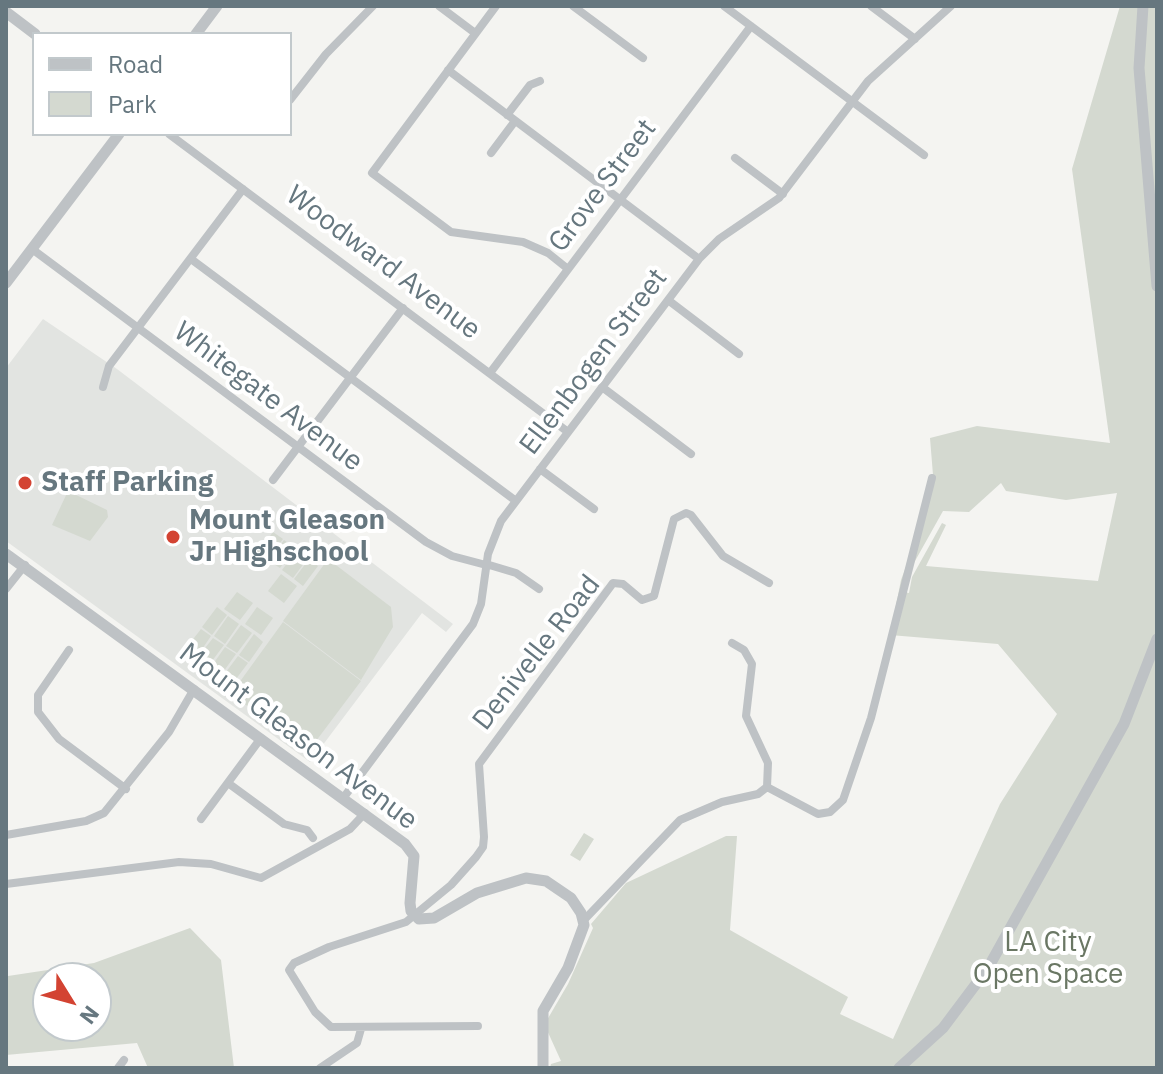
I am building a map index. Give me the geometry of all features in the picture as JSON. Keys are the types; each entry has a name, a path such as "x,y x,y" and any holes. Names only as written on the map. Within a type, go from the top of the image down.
{"street":[{"path":"198,32 217,6"},
{"path":"292,98 330,50 373,6"},
{"path":"439,6 475,33"},
{"path":"496,6 372,173 451,232 523,242 548,253 568,269"},
{"path":"573,6 643,58"},
{"path":"724,6 924,155"},
{"path":"871,6 915,39"},
{"name":"Ellenbogen Street","path":"344,797 473,624 481,604 486,564 496,531 699,259 719,239 767,209 783,194 871,78 951,6"},
{"path":"1143,6 1139,68 1157,286"},
{"path":"6,12 32,32"},
{"name":"Grove Street","path":"490,373 751,26"},
{"path":"448,70 699,259"},
{"path":"491,153 530,85 540,81"},
{"path":"6,283 117,136"},
{"name":"Woodward Avenue","path":"172,136 568,432"},
{"path":"735,158 783,194"},
{"path":"103,387 109,366 243,189"},
{"name":"Whitegate Avenue","path":"32,249 426,542 452,556 516,573 539,589"},
{"path":"191,259 516,501"},
{"path":"668,300 739,354"},
{"path":"273,480 403,308"},
{"path":"602,387 691,454"},
{"path":"540,469 594,509"},
{"path":"767,787 818,814 830,812 843,800 871,718 932,478"},
{"name":"Denivelle Road","path":"414,916 451,885 483,847 479,764 613,583 623,584 642,600 654,596 674,519 680,514 691,515 723,556 769,583"},
{"name":"Mount Gleason Avenue","path":"6,554 344,797 413,853 415,869 410,903 414,916"},
{"path":"6,589 25,565"},
{"path":"899,1068 943,1028 988,968 1124,724 1157,639"},
{"path":"543,1068 543,1011 568,968 584,920 680,820 722,802 758,794 767,787 768,763 746,716 752,664 744,650 732,643"},
{"path":"69,650 38,695 38,712 59,739 126,789"},
{"path":"6,835 96,818 111,808 169,732 194,689"},
{"path":"201,819 261,738"},
{"path":"228,783 284,824 307,830 313,838"},
{"path":"6,884 179,862 211,864 261,878 350,829 365,813"},
{"path":"478,1026 336,1029 326,1024 289,970 294,963 329,947 400,925 414,916 428,921 477,893 526,878 546,881 562,890 576,905 584,920"},
{"path":"320,1068 357,1043 361,1029"}],"shaded area":[{"name":"Mount Gleason Jr Highschool","path":"43,319 117,369 453,624 446,632 422,613 310,762 6,541 6,368"}],"green space":[{"name":"LA City Open Space","path":"1120,6 1157,6 1157,1068 550,1068 551,1064 561,1061 546,1028 547,1020 568,984 593,928 591,924 626,883 726,836 737,836 730,930 848,997 840,1014 893,1039 1000,804 1057,714 998,644 890,635 901,580 921,526 933,475 930,438 977,426 1110,443 1072,169","holes":["1001,483 1006,491 1066,500 1117,493 1098,581 926,566 946,525 942,523 912,577 909,593 904,592 910,570 943,511 969,512"]},
{"path":"68,491 107,510 108,517 90,541 52,525"},
{"path":"273,532 283,539 268,559 258,552"},
{"path":"284,540 295,548 280,568 269,561"},
{"path":"297,550 308,558 293,578 282,570"},
{"path":"309,559 318,566 303,586 294,579"},
{"path":"328,559 391,607 393,627 361,680 283,621"},
{"path":"281,574 297,586 284,603 268,591"},
{"path":"237,592 253,603 240,620 224,609"},
{"path":"217,607 227,615 212,635 202,627"},
{"path":"257,607 273,618 261,635 245,624"},
{"path":"228,616 239,624 225,644 214,636"},
{"path":"283,622 361,681 310,749 304,750 237,698 236,687"},
{"path":"241,625 252,633 237,653 226,646"},
{"path":"201,629 211,636 198,655 187,647"},
{"path":"254,634 263,642 249,662 239,655"},
{"path":"213,638 224,645 209,665 198,657"},
{"path":"225,647 236,654 221,675 211,667"},
{"path":"238,656 248,663 233,683 223,676"},
{"path":"584,833 594,839 580,861 570,855"},
{"path":"190,928 221,960 234,1068 148,1068 137,1043 6,1055 8,976 32,972 32,1042 112,1042 112,962 97,962"}],"place":[{"name":"Staff Parking","path":"25,483"},
{"name":"Mount Gleason Jr Highschool","path":"173,537"}]}
